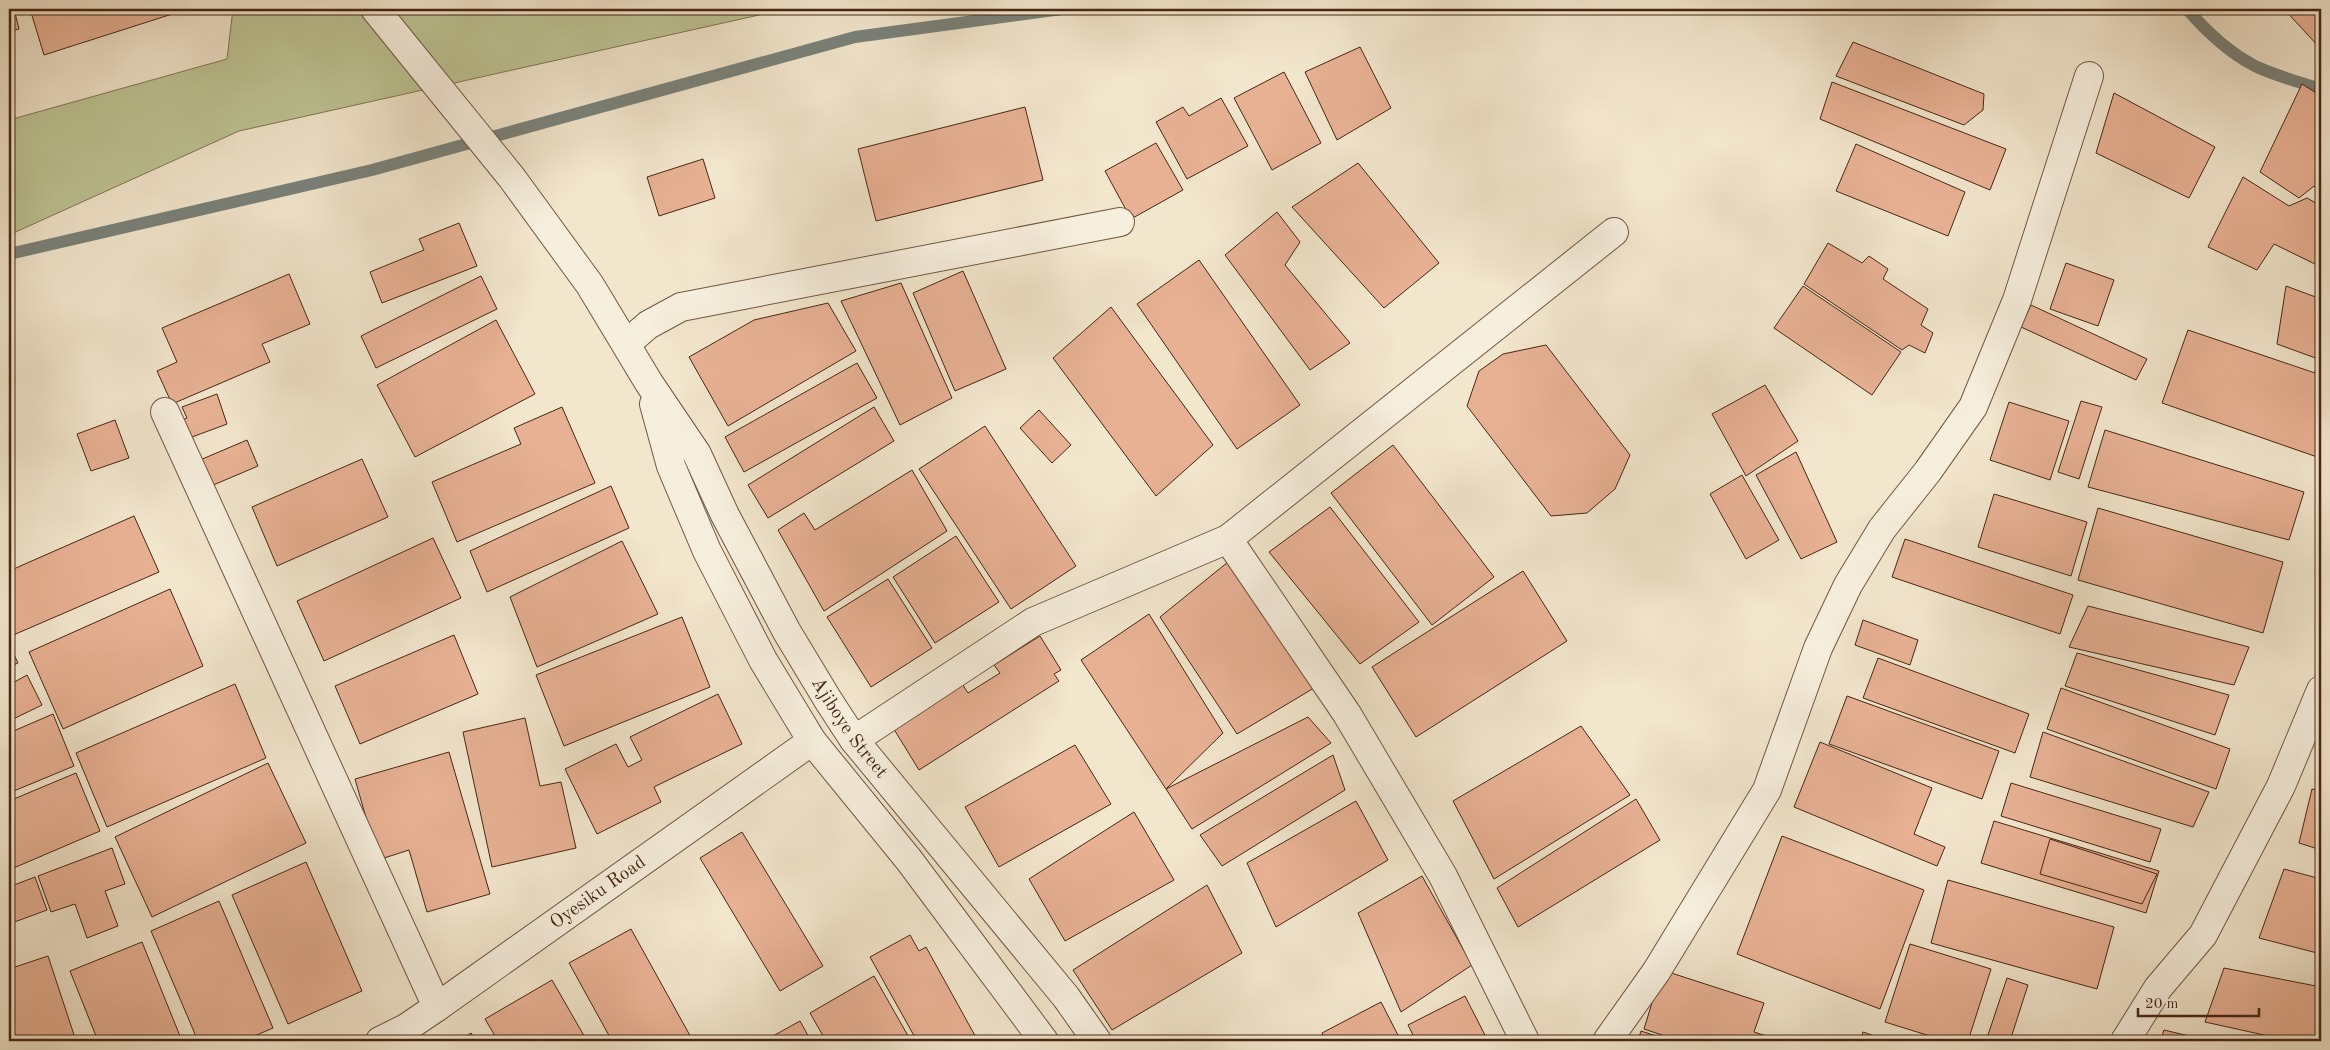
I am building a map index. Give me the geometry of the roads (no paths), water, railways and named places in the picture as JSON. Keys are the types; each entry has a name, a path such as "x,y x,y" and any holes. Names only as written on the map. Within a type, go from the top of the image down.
{"street":[{"name":"Ajiboye Street","path":"375,9 512,178 590,285 649,383 696,454 725,515 787,632 854,740 1060,989 1097,1041"},
{"path":"1607,1041 1656,972 1767,790 1818,648 1848,585 1882,529 1928,472 1973,407 2017,300 2089,76"},
{"path":"619,334 648,325 680,307 1120,222"},
{"path":"854,740 1033,622 1228,539 1614,232"},
{"name":"Ajiboye Street","path":"649,383 671,466 707,551 763,660 812,741 909,860 1044,1041"},
{"path":"165,412 437,1007"},
{"path":"1228,539 1347,714 1443,876 1525,1041"},
{"path":"2125,1041 2158,988 2203,935 2281,786 2321,690"},
{"name":"Oyesiku Road","path":"380,1041 406,1028 437,1007 812,741"}],"waterway":[{"path":"9,254 372,170 855,37 1062,9"},
{"path":"2187,9 2218,41 2255,66 2321,89"}]}
